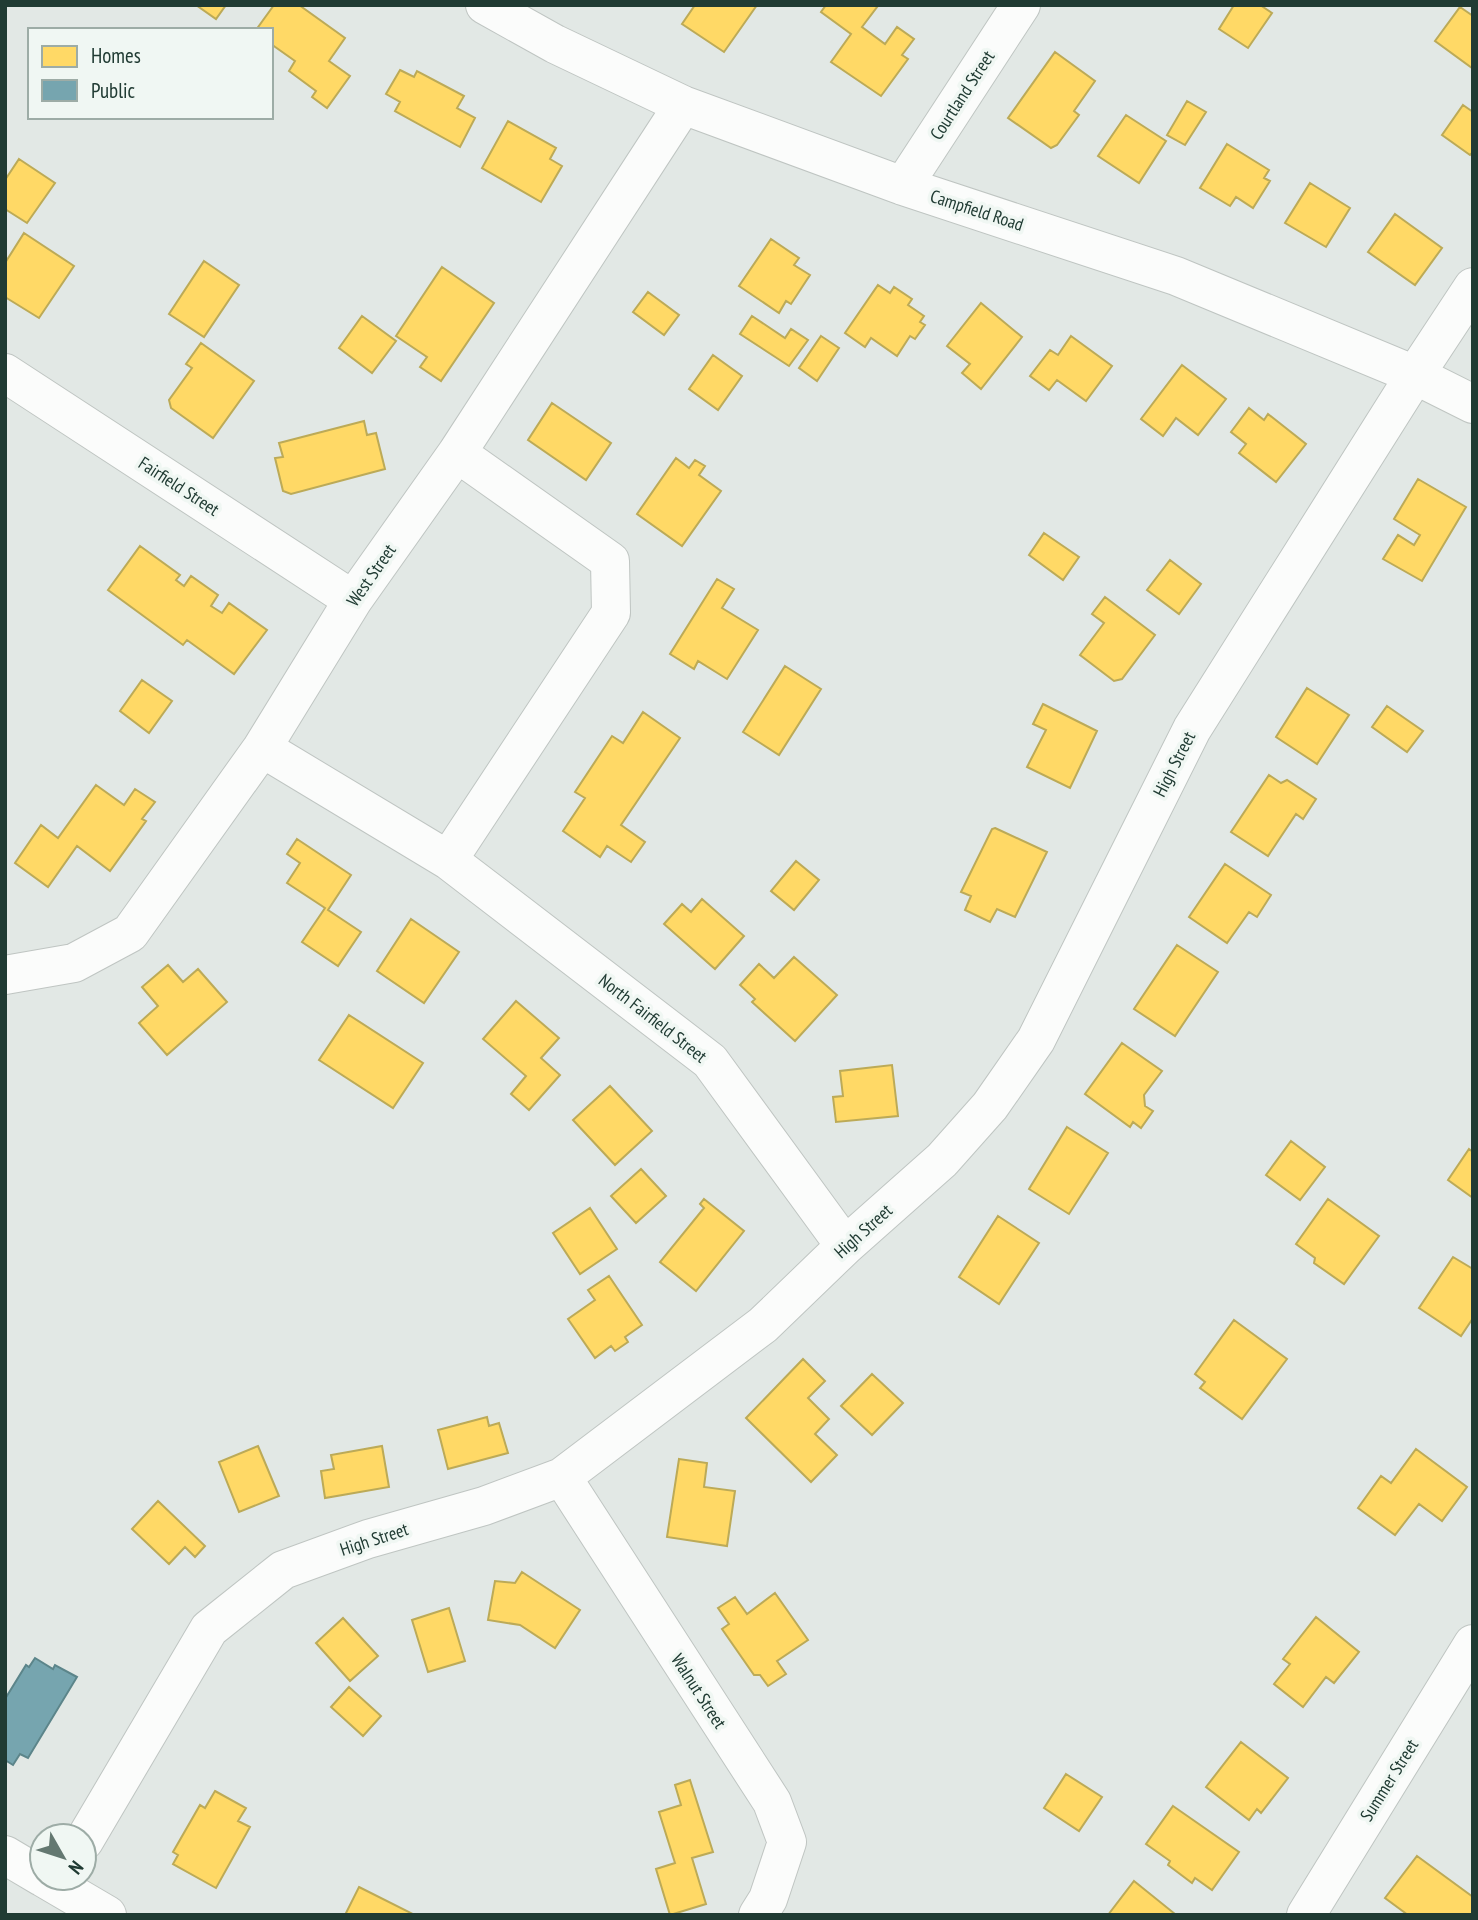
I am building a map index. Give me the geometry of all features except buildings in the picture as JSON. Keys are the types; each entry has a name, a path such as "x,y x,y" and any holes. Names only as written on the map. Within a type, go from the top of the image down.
{"street":[{"name":"Campfield Road","path":"485,5 555,44 683,105 902,186 1176,275 1415,375 1473,404"},
{"name":"Courtland Street","path":"902,186 1021,5"},
{"name":"West Street","path":"5,975 74,963 130,933 262,748 353,600 457,453 683,105"},
{"name":"High Street","path":"95,1822 209,1629 283,1570 368,1539 484,1506 562,1477 763,1325 942,1160 990,1106 1037,1040 1192,729 1473,287"},
{"name":"Fairfield Street","path":"5,373 353,600"},
{"path":"448,860 611,613 610,561 457,453"},
{"name":"North Fairfield Street","path":"262,748 448,860 710,1061 845,1247"},
{"name":"Walnut Street","path":"562,1477 772,1802 787,1842 768,1899 758,1915"},
{"name":"Summer Street","path":"1306,1915 1473,1644"},
{"path":"5,1854 28,1871"},
{"path":"59,1892 107,1915"}]}
